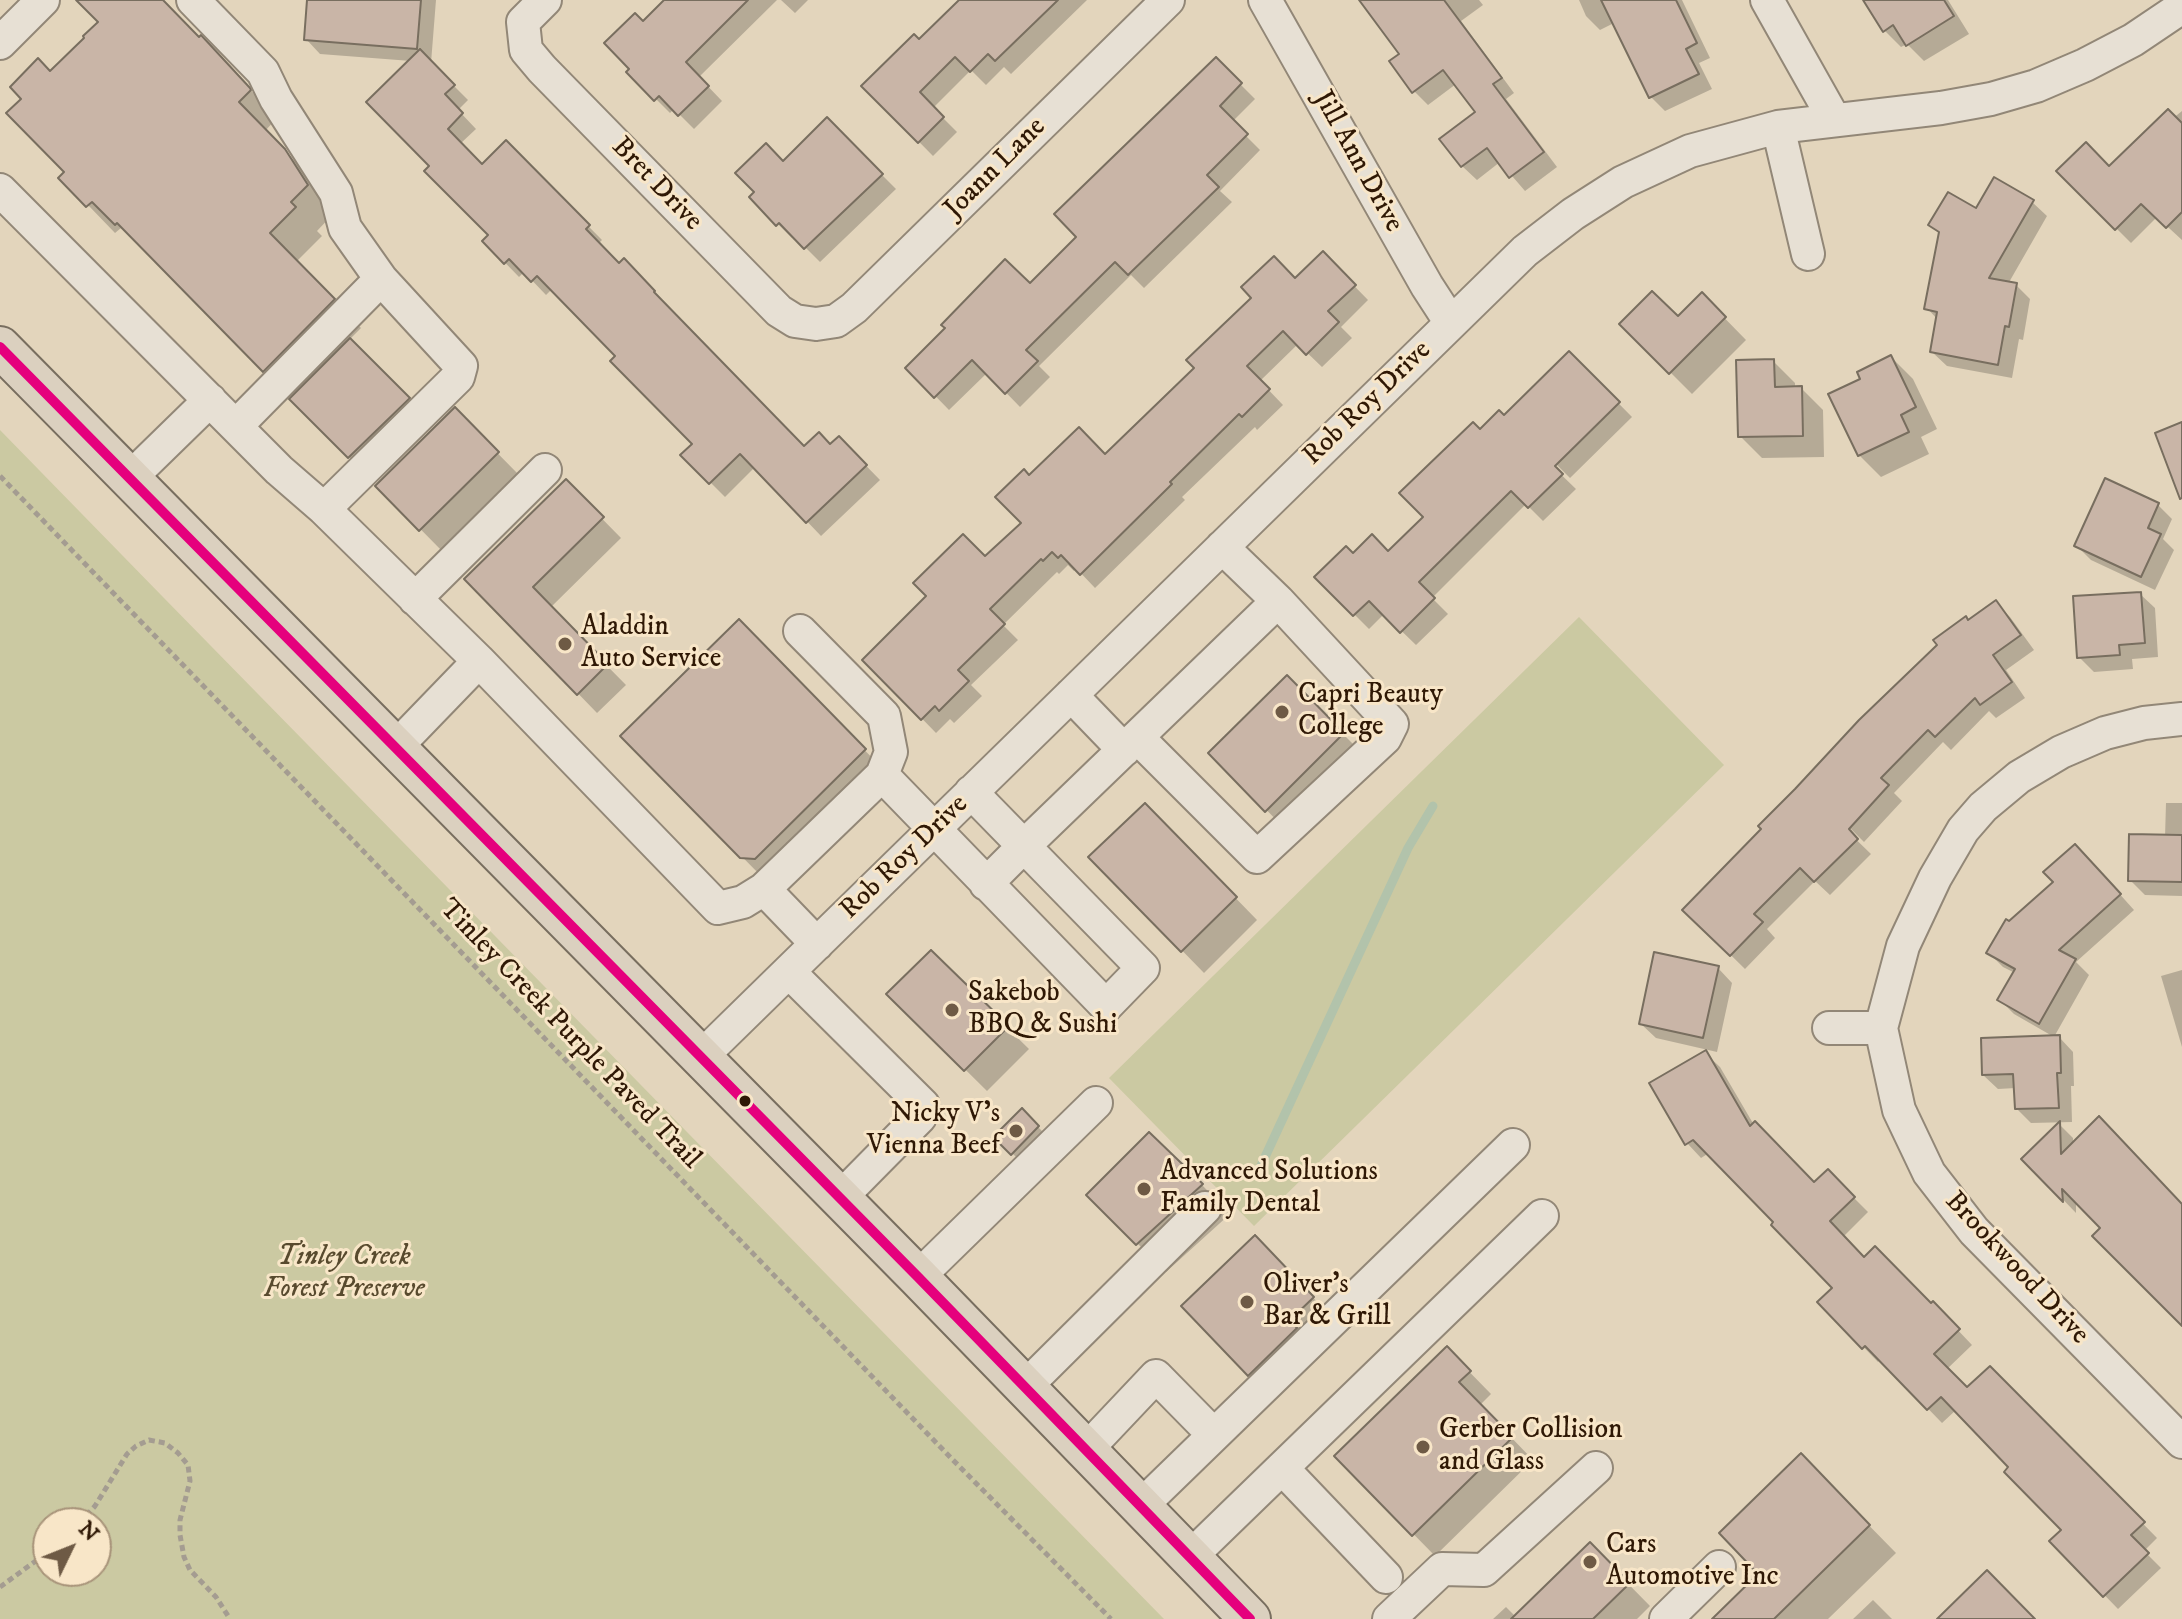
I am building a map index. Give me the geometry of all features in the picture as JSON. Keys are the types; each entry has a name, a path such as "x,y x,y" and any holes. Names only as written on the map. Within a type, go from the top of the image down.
{"main road":[{"path":"0,347 918,1277 1250,1619"}],"street":[{"path":"0,43 43,0"},
{"path":"193,0 263,72 276,99 336,193 345,228 381,279 461,366 458,377 324,509"},
{"name":"Joann Lane","path":"816,324 836,321 854,308 1168,0"},
{"name":"Jill Ann Drive","path":"1265,0 1451,323"},
{"path":"1767,0 1834,119"},
{"name":"Rob Roy Drive","path":"701,1057 1525,251 1573,214 1623,182 1690,151 1778,127 1941,108 1991,99 2036,86 2133,40 2182,7"},
{"name":"Bret Drive","path":"534,11 526,50 542,69 779,311 795,321 816,324"},
{"path":"1778,127 1808,254"},
{"path":"0,190 279,470 324,509 479,661 718,908 743,902 764,889 882,775 891,752 884,716 800,631"},
{"path":"236,426 381,279"},
{"path":"129,479 210,400"},
{"path":"415,599 545,470"},
{"path":"1071,695 1131,743 1257,857 1385,738 1392,724 1278,601 1222,547"},
{"path":"986,884 1278,601"},
{"path":"395,748 479,661"},
{"path":"1829,1028 1881,1028 1909,933 1935,878 1963,830 1983,807 2019,777 2061,752 2105,733 2144,723 2182,719"},
{"path":"882,775 1106,1006 1143,968 971,792"},
{"path":"764,889 817,944"},
{"path":"789,972 923,1105 920,1117 840,1198"},
{"name":"Brookwood Drive","path":"1881,1028 1899,1110 1929,1173 1974,1231 2182,1442"},
{"path":"918,1277 1096,1103"},
{"path":"1141,1506 1513,1145"},
{"path":"1025,1387 1205,1208"},
{"path":"1190,1557 1542,1216"},
{"path":"1086,1450 1156,1376 1214,1435"},
{"path":"1282,1468 1386,1577"},
{"path":"1389,1619 1442,1569 1484,1570 1596,1468"},
{"path":"1666,1619 1719,1567"}],"path":[{"name":"Tinley Creek Purple Paved Trail","path":"0,476 951,1458 1111,1619"},
{"path":"94,1507 127,1454 136,1446 149,1440 165,1443 178,1453 188,1465 190,1481 180,1520 184,1557 190,1570 216,1597 230,1619"},
{"path":"0,1587 32,1564"}],"green space":[{"name":"Tinley Creek Forest Preserve","path":"0,430 1164,1619 0,1619"},
{"path":"1579,617 1724,765 1254,1226 1109,1078"}],"building":[{"path":"76,0 163,0 199,37 201,35 250,88 239,102 285,149 308,185 291,202 296,207 270,233 335,299 263,372 117,223 115,225 92,202 86,207 58,178 64,172 6,113 21,99 10,87 38,58 50,71 98,22"},
{"path":"307,0 421,0 417,49 304,40"},
{"path":"664,0 748,0 686,62 709,86 678,116 659,96 654,101 604,43 635,13 643,21"},
{"path":"959,0 1058,0 995,61 988,54 970,72 955,57 920,92 944,117 918,143 861,86 914,34 919,39"},
{"path":"1359,0 1444,0 1502,78 1493,84 1544,152 1509,178 1487,148 1461,167 1439,139 1475,112 1443,70 1412,93 1389,61 1399,54"},
{"path":"1601,0 1676,0 1697,43 1686,49 1699,74 1649,98"},
{"path":"1863,0 1944,0 1954,16 1906,46 1893,25 1883,32"},
{"path":"420,49 455,85 445,94 463,113 448,129 482,164 506,140 590,225 586,229 619,263 624,258 804,446 819,432 830,444 839,436 867,465 806,523 740,454 709,484 680,455 692,444 610,361 615,356 537,276 531,282 509,259 504,264 482,241 488,235 424,171 429,166 366,102"},
{"path":"1216,57 1242,83 1220,106 1248,134 1207,175 1219,187 1128,275 1115,262 1026,350 1038,361 1005,394 972,360 934,398 905,368 945,328 941,325 1005,259 1030,283 1076,237 1054,214"},
{"path":"2168,109 2182,123 2182,212 2166,228 2141,204 2115,230 2056,171 2086,142 2109,166"},
{"path":"827,117 883,174 804,249 779,223 776,226 749,197 754,192 735,173 766,143 783,161"},
{"path":"1994,177 2034,200 1989,278 2017,283 1998,365 1930,352 1937,312 1924,309 1939,232 1928,225 1948,192 1976,208"},
{"path":"1323,251 1356,285 1328,311 1339,322 1306,355 1283,331 1247,366 1270,389 1242,417 1239,414 1080,575 1061,555 1058,558 1052,552 1043,561 1041,559 990,609 1005,624 958,670 969,681 939,711 935,706 921,720 862,660 926,596 913,583 963,534 985,556 1021,523 995,497 1024,469 1029,475 1079,427 1105,454 1194,368 1186,360 1251,298 1241,287 1274,256 1295,278"},
{"path":"1652,291 1678,316 1702,292 1726,317 1669,374 1619,324"},
{"path":"350,338 410,398 348,458 289,399"},
{"path":"1569,351 1620,402 1555,466 1563,474 1528,508 1511,491 1419,582 1435,598 1400,633 1369,601 1353,616 1314,577 1346,546 1353,553 1372,534 1388,551 1423,517 1399,493 1473,422 1480,429 1499,410 1504,415"},
{"path":"1891,355 1916,407 1901,415 1909,432 1858,456 1828,394 1860,379 1857,372"},
{"path":"1774,359 1775,387 1802,386 1803,436 1738,437 1736,360"},
{"path":"455,407 499,452 419,531 375,486"},
{"path":"2182,422 2182,498 2180,499 2155,433"},
{"path":"2105,478 2159,503 2148,528 2161,534 2141,577 2074,546"},
{"path":"566,479 604,517 533,587 608,664 577,695 464,579"},
{"path":"2141,592 2145,643 2119,645 2120,655 2077,658 2073,596"},
{"path":"1996,600 2021,635 1993,655 2012,682 1980,705 1975,698 1935,737 1928,730 1881,778 1889,785 1849,829 1858,839 1814,882 1800,868 1754,914 1763,922 1730,956 1682,910 1761,829 1758,826 1859,720 1937,645 1933,640 1966,616 1968,620"},
{"path":"739,619 866,749 755,859 740,858 620,736"},
{"path":"1287,675 1344,733 1265,812 1208,753"},
{"path":"1145,803 1237,897 1181,952 1088,857"},
{"path":"2129,834 2182,835 2182,882 2128,881"},
{"path":"2075,844 2121,894 2059,950 2076,959 2039,1024 1997,1000 2015,969 1986,953 2006,919 2009,921 2053,882 2043,872"},
{"name":"Sakebob BBQ & Sushi","path":"931,950 1009,1026 964,1071 886,994"},
{"path":"1654,952 1719,966 1703,1038 1639,1024"},
{"path":"2060,1035 2061,1073 2057,1073 2059,1108 2015,1109 2013,1074 1982,1075 1981,1038"},
{"path":"1706,1050 1750,1126 1755,1121 1814,1182 1828,1169 1855,1197 1830,1221 1864,1257 1875,1246 1960,1329 1934,1354 1967,1387 1990,1366 2145,1522 2131,1535 2149,1553 2103,1597 2049,1541 2061,1530 2004,1472 2008,1467 1941,1397 1927,1410 1865,1346 1862,1349 1817,1302 1832,1288 1693,1140 1685,1145 1649,1083"},
{"name":"Nicky V's Vienna Beef","path":"1022,1108 1039,1126 1011,1155 993,1137"},
{"path":"2099,1116 2182,1204 2182,1326 2092,1236 2100,1228 2062,1189 2063,1202 2021,1159 2060,1121 2061,1154"},
{"name":"Advanced Solutions Family Dental","path":"1149,1132 1203,1184 1136,1245 1086,1195"},
{"name":"Oliver's Bar & Grill","path":"1255,1235 1314,1297 1290,1320 1297,1328 1248,1376 1181,1306"},
{"name":"Gerber Collision and Glass","path":"1447,1346 1471,1371 1459,1382 1513,1437 1412,1536 1334,1456"},
{"path":"1801,1453 1870,1525 1774,1619 1712,1619 1758,1574 1719,1533"},
{"name":"Cars Automotive Inc","path":"1590,1542 1630,1583 1593,1619 1511,1619"},
{"path":"1987,1570 2035,1619 1937,1619"}],"waterway":[{"path":"1259,1170 1408,848 1433,806"}],"transit line":[{"path":"0,347 918,1277 1250,1619"}],"place":[{"name":"Aladdin Auto Service","path":"565,644"},
{"name":"Capri Beauty College","path":"1282,712"},
{"name":"Sakebob BBQ & Sushi","path":"952,1010"},
{"name":"Nicky V's Vienna Beef","path":"1016,1131"},
{"name":"Advanced Solutions Family Dental","path":"1144,1189"},
{"name":"Oliver's Bar & Grill","path":"1247,1302"},
{"name":"Gerber Collision and Glass","path":"1423,1447"},
{"name":"Cars Automotive Inc","path":"1590,1562"}]}
